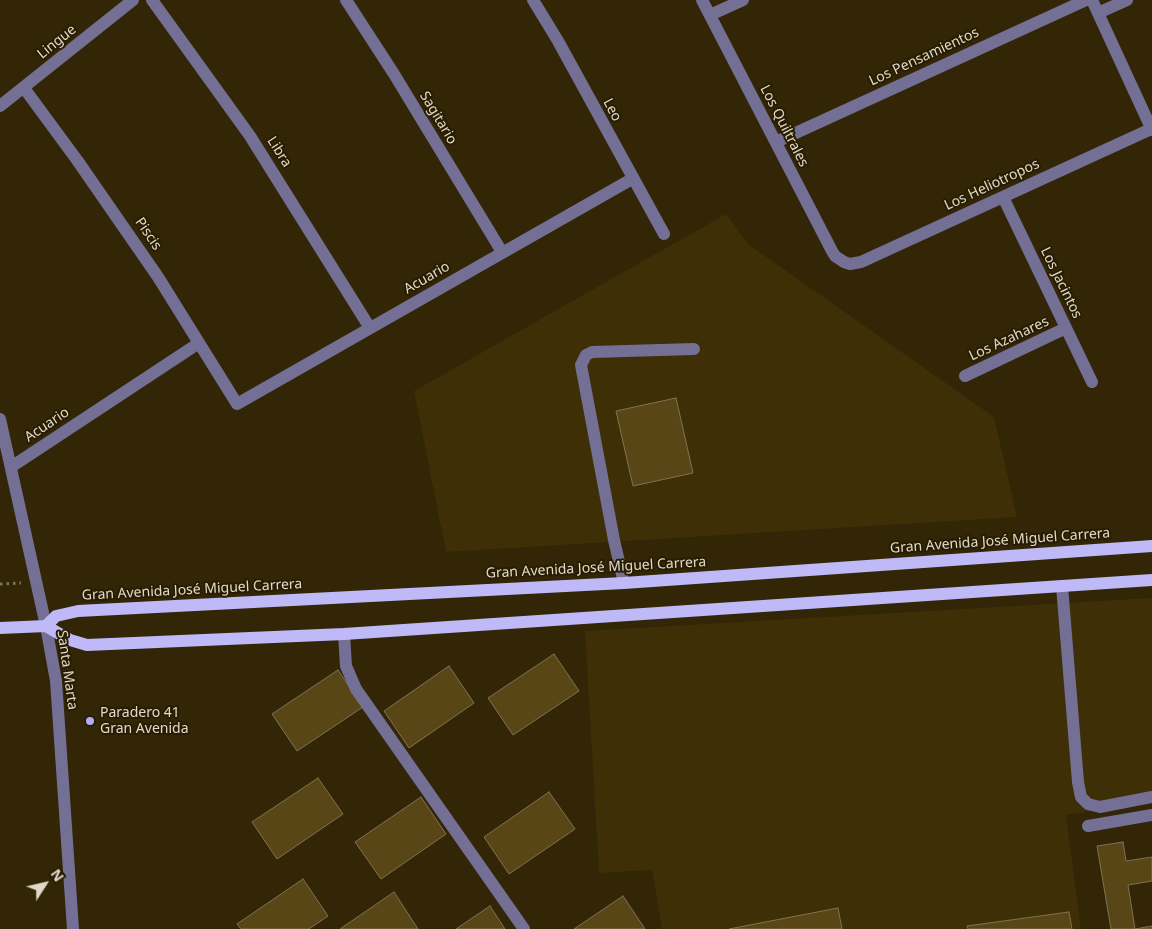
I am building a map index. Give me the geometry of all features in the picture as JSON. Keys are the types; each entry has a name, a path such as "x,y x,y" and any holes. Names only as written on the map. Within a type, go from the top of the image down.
{"main road":[{"name":"Gran Avenida José Miguel Carrera","path":"0,628 46,626 56,616 78,610 624,582 1152,546"},
{"path":"46,626 70,640 87,645 344,634 1152,580"}],"street":[{"name":"Lingue","path":"0,106 133,0"},
{"name":"Libra","path":"152,0 256,144 370,328"},
{"name":"Sagitario","path":"346,0 394,74 502,252"},
{"name":"Leo","path":"533,0 558,41 632,179 664,234"},
{"name":"Los Quiltrales","path":"702,0 832,251 835,256 844,262"},
{"path":"710,15 743,0"},
{"name":"Los Pensamientos","path":"776,142 1086,0"},
{"path":"1092,0 1149,115 1152,130"},
{"path":"1098,13 1127,0"},
{"name":"Piscis","path":"24,88 116,215 158,277 237,404"},
{"name":"Los Heliotropos","path":"844,262 850,264 861,262 1152,130"},
{"name":"Acuario","path":"237,404 632,179"},
{"name":"Los Jacintos","path":"1003,197 1092,382"},
{"name":"Los Azahares","path":"965,376 1066,328"},
{"name":"Acuario","path":"11,467 199,342"},
{"path":"624,582 614,540 581,365 586,355 592,352 694,349"},
{"name":"Santa Marta","path":"0,419 46,626 56,681 73,929"},
{"path":"1062,586 1078,782 1081,797 1088,804 1100,807 1152,797"},
{"path":"344,634 346,666 356,689 524,929"},
{"path":"1088,826 1152,815"}],"shaded area":[{"path":"726,214 748,244 994,417 1017,517 446,552 414,391"},
{"path":"1152,598 1152,801 1066,815 1081,929 662,929 652,870 599,873 585,631"}],"building":[{"path":"676,398 693,473 633,486 616,411"},
{"path":"554,654 579,691 513,735 488,698"},
{"path":"449,666 474,703 409,748 384,711"},
{"path":"338,670 363,707 297,751 272,714"},
{"path":"318,778 343,814 277,859 252,822"},
{"path":"549,792 575,829 509,874 484,837"},
{"path":"421,797 446,834 381,879 355,842"},
{"path":"1123,842 1126,861 1152,857 1152,881 1128,885 1135,929 1111,929 1097,846"},
{"path":"303,879 328,916 309,929 241,929 237,924"},
{"path":"394,892 418,929 340,929"},
{"path":"623,896 645,929 574,929"},
{"path":"490,906 505,929 456,929"},
{"path":"838,908 842,929 729,929"},
{"path":"1069,912 1072,929 968,929 967,926"},
{"path":"1152,926 1152,929 1135,929"}],"place":[{"name":"Paradero 41 Gran Avenida","path":"90,721"}]}
